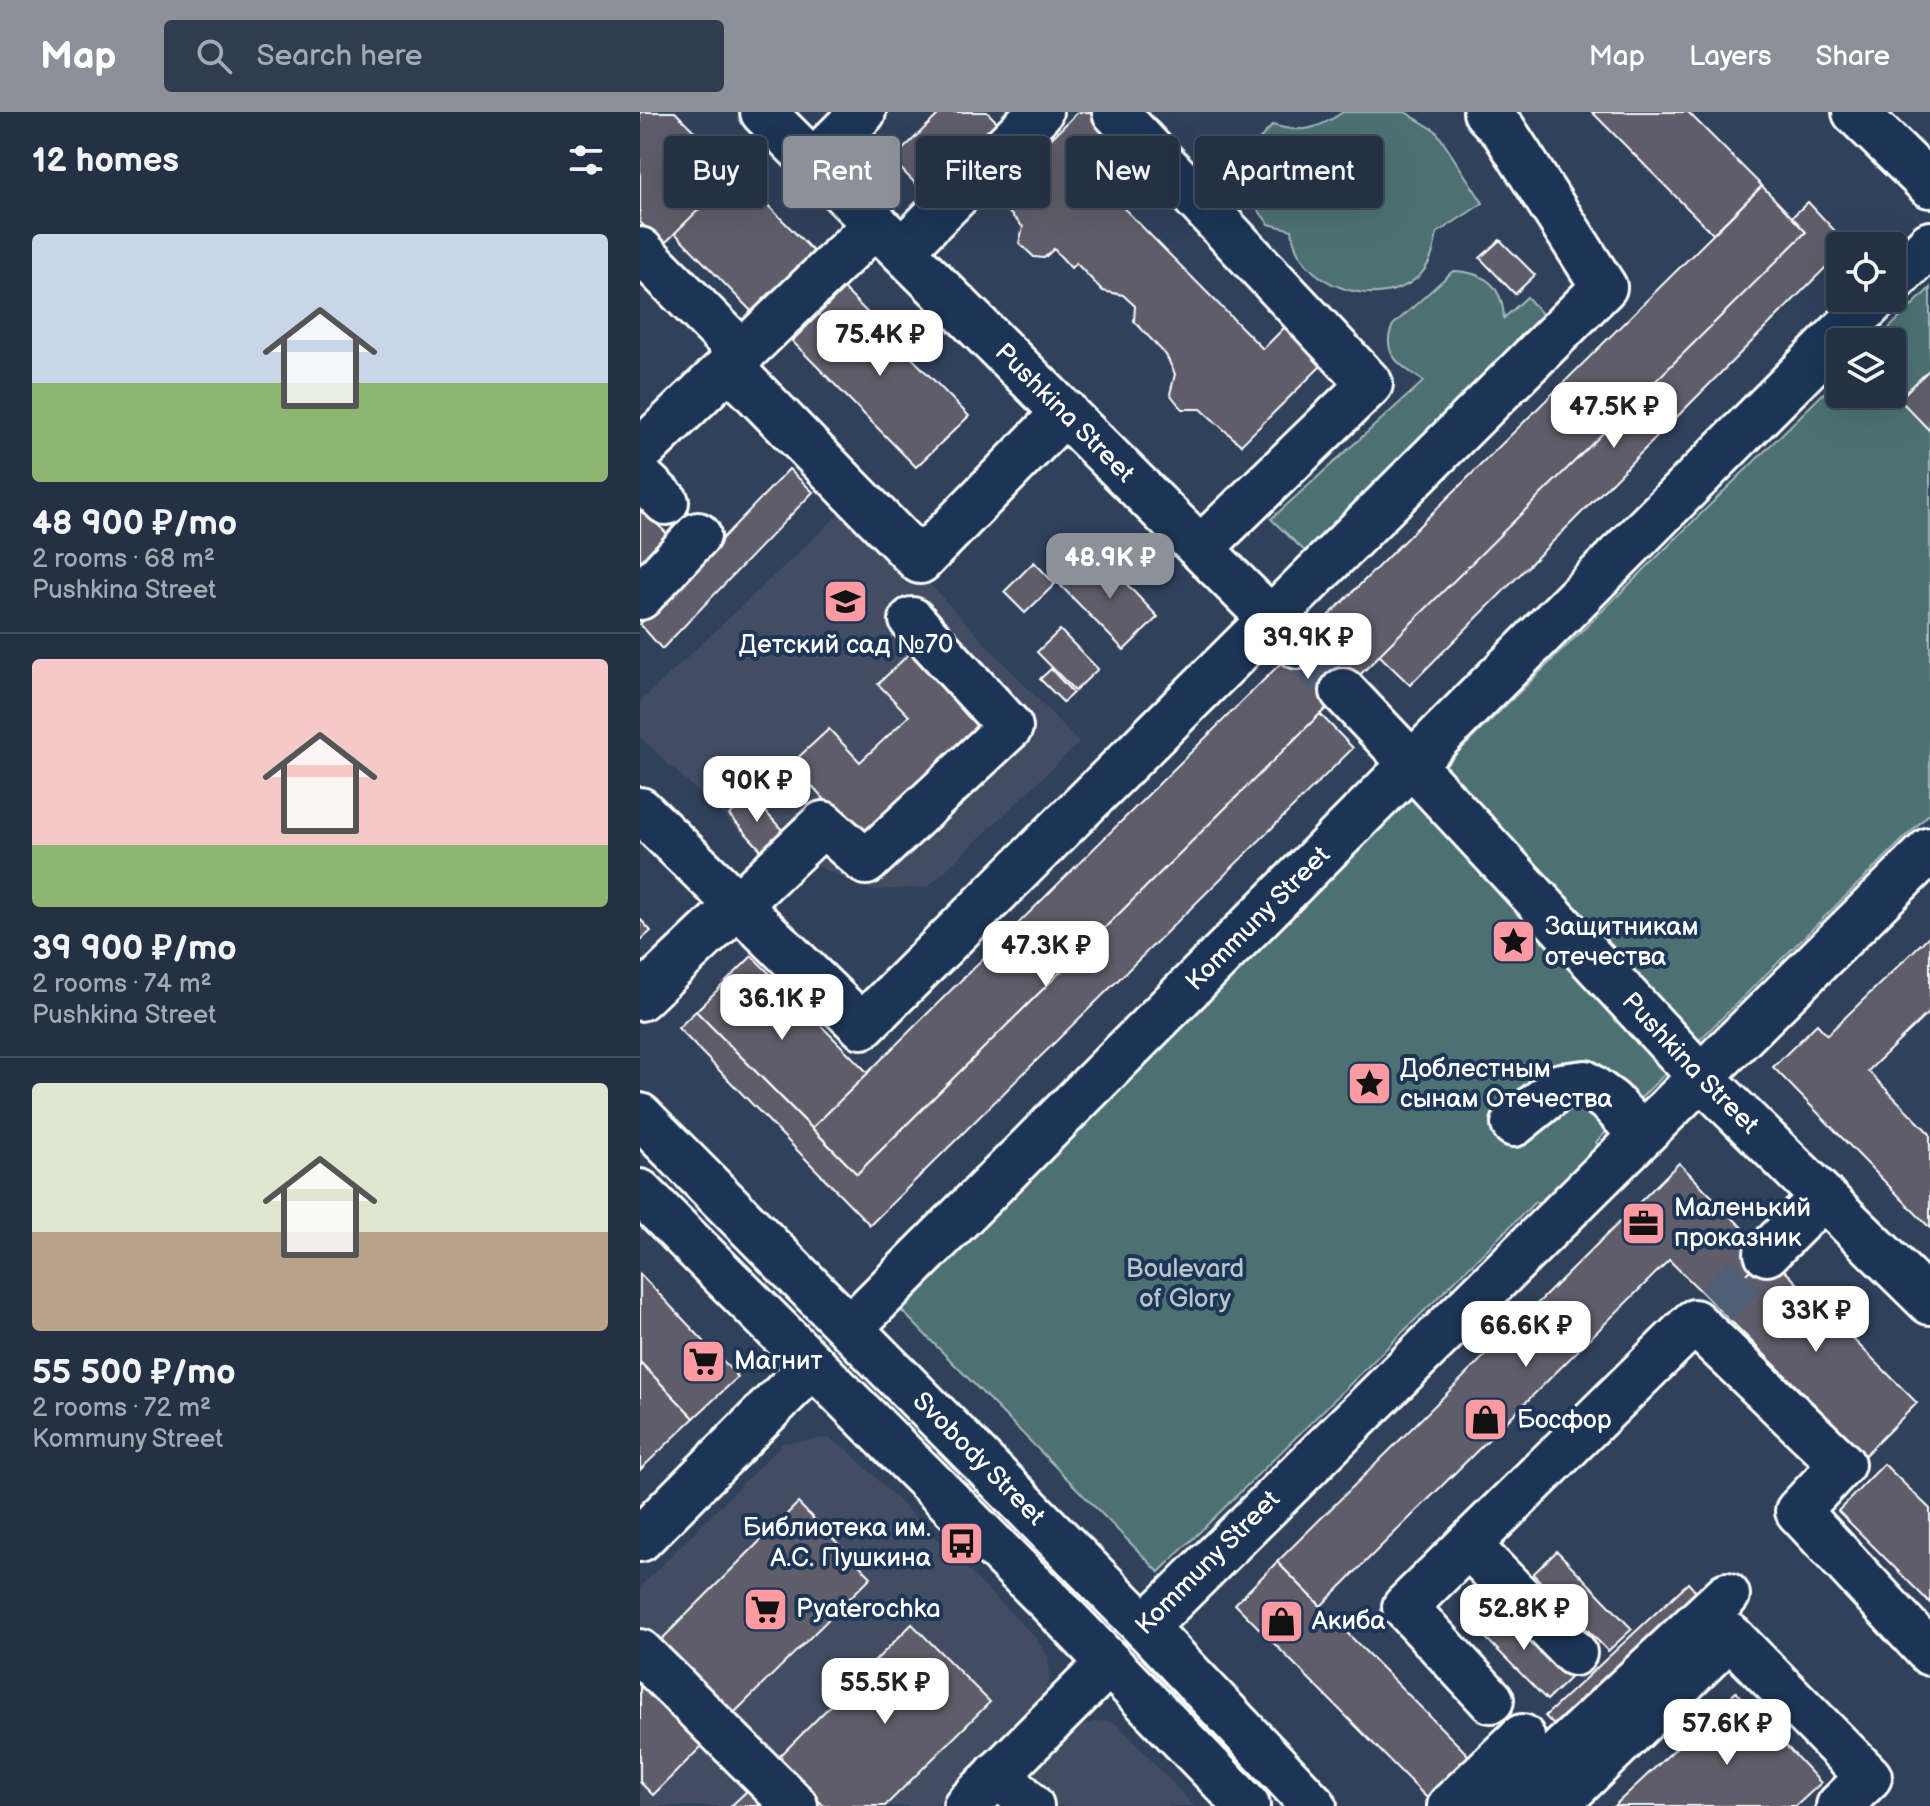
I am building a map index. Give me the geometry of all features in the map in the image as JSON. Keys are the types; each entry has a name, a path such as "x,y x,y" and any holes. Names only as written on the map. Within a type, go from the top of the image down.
{"street":[{"name":"Pushkina Street","path":"763,112 787,136"},
{"path":"839,136 863,112"},
{"path":"640,452 736,361 1040,112"},
{"path":"1115,112 1370,384 1201,548"},
{"path":"640,810 734,905 862,1026 1284,632 1604,287 1504,131 1486,112"},
{"path":"1855,112 1930,185"},
{"name":"Pushkina Street","path":"860,208 1284,632"},
{"path":"1906,268 1930,244"},
{"path":"640,250 736,361 920,561 1065,412"},
{"name":"Kommuny Street","path":"640,1539 850,1328 1419,773 1863,312"},
{"path":"640,597 698,535"},
{"path":"640,998 734,905 823,824 866,862 1010,727 912,620"},
{"name":"Pushkina Street","path":"1343,691 1700,1076 1930,1302"},
{"name":"Kommuny Street","path":"966,1806 1930,850"},
{"path":"1514,1124 1561,1086 1585,1083 1611,1102 1641,1135"},
{"name":"Svobody Street","path":"640,1116 1145,1627 1314,1806"},
{"name":"Svobody Street","path":"640,1192 1247,1806"},
{"path":"1767,1253 1823,1197"},
{"path":"1491,1700 1405,1607 1705,1314 1842,1464 1798,1511 1930,1653"},
{"path":"1468,1545 1574,1653"},
{"path":"1502,1806 1727,1595"},
{"path":"1555,1806 1730,1636 1869,1777 1839,1806"},
{"path":"640,1652 795,1806"},
{"path":"1450,1806 1522,1737"},
{"path":"998,1773 1031,1806"}],"shaded area":[{"name":"Детский сад №70","path":"852,502 1079,743 928,887 872,890 790,855 756,847 640,737 640,702"},
{"path":"828,1438 847,1449 1034,1636 1048,1656 1050,1682 1032,1710 936,1806 640,1806 640,1587 783,1443"},
{"path":"1098,1721 1113,1722 1127,1734 1194,1806 999,1806 1063,1741 1083,1725"}],"green space":[{"path":"1343,112 1405,112 1436,131 1483,203 1437,233 1426,267 1418,277 1401,288 1382,293 1361,292 1341,288 1323,279 1307,266 1297,249 1292,230 1269,224 1257,208 1383,208 1383,136 1262,136 1273,125 1301,129 1326,122"},
{"path":"1453,271 1474,274 1490,282 1500,297 1504,318 1527,297 1551,324 1312,558 1271,519 1424,381 1395,359 1389,335 1393,325"},
{"name":"Boulevard of Glory","path":"1930,288 1930,813 1596,1142 1601,1148 1542,1206 1535,1202 1159,1572 896,1305 1826,391 1826,408 1906,408 1906,328 1889,328"}],"building":[{"path":"640,112 675,112 699,136 664,136 664,208 701,208 663,245 640,222"},
{"path":"941,112 987,112 998,123 985,136 916,136"},
{"path":"1078,112 1092,112 1116,136 1066,136 1066,208 1124,208 1263,349 1290,322 1327,360 1241,445 1201,409 1182,409 1170,394 1175,374 1166,355 1134,321 1135,306 1123,295 1103,291 1076,263 1071,268 1054,249 1044,258 1034,257 1019,243 1023,227 1005,208 1050,208 1050,140"},
{"path":"1592,112 1688,112 1762,186 1713,234"},
{"path":"916,136 916,184 900,168 900,152"},
{"path":"1762,186 1806,232 857,1174 812,1128"},
{"path":"1808,202 1836,232 1826,232 1826,267 1410,685 1379,655 1806,232 1792,217"},
{"path":"767,204 819,257 757,317 675,233 700,208 767,208"},
{"path":"1500,240 1535,275 1515,294 1480,258"},
{"path":"844,289 969,416 916,467 792,341"},
{"path":"1930,369 1930,431 1906,406 1906,392"},
{"path":"789,469 813,492 662,649 640,624"},
{"path":"640,508 675,541 640,578"},
{"path":"1096,552 1158,617 1124,650 1061,586"},
{"path":"1034,562 1055,584 1025,613 1004,592"},
{"path":"1060,630 1098,669 1075,691 1037,652"},
{"path":"914,649 991,730 869,846 791,764 829,729 860,762 909,716 878,684"},
{"path":"1051,669 1073,693 1063,702 1040,679"},
{"path":"1320,714 1353,748 870,1225 678,1028 696,1011 857,1174"},
{"path":"751,796 785,833 763,852 729,815"},
{"path":"640,919 651,931 640,941"},
{"path":"1930,935 1930,1011 1868,1071 1930,1134 1930,1228 1773,1067 1817,1024 1827,1035"},
{"path":"752,956 868,1073 812,1128 696,1011"},
{"path":"1679,1163 1767,1253 1715,1305 1669,1260 1321,1606 1277,1562"},
{"path":"1767,1253 1917,1403 1865,1455 1715,1305"},
{"path":"640,1274 738,1377 694,1418 640,1362"},
{"path":"640,1362 694,1418 640,1470"},
{"path":"1884,1464 1930,1509 1930,1603 1838,1511"},
{"name":"Pyaterochka","path":"798,1503 871,1577 733,1714 660,1641"},
{"path":"1557,1551 1632,1629 1608,1651 1533,1574"},
{"path":"1277,1562 1475,1762 1433,1804 1235,1604"},
{"path":"1688,1583 1708,1605 1566,1738 1545,1716"},
{"path":"1500,1603 1572,1676 1547,1700 1475,1627"},
{"path":"912,1624 990,1702 885,1806 824,1806 777,1759"},
{"path":"640,1678 705,1743 653,1795 640,1782"},
{"path":"1736,1692 1821,1783 1796,1806 1614,1806"},
{"path":"747,1791 762,1806 731,1806"}],"tunnel":[{"path":"1298,646 1343,691"},
{"path":"1715,1305 1767,1253"}],"place":[{"name":"Детский сад №70","path":"846,602"},
{"name":"Защитникам отечества","path":"1514,942"},
{"name":"Доблестным сынам Отечества","path":"1369,1084"},
{"name":"Маленький проказник","path":"1643,1223"},
{"name":"Магнит","path":"703,1361"},
{"name":"Босфор","path":"1486,1420"},
{"name":"Библиотека им. А.С. Пушкина","path":"962,1543"},
{"name":"Pyaterochka","path":"765,1609"},
{"name":"Акиба","path":"1281,1621"}]}
